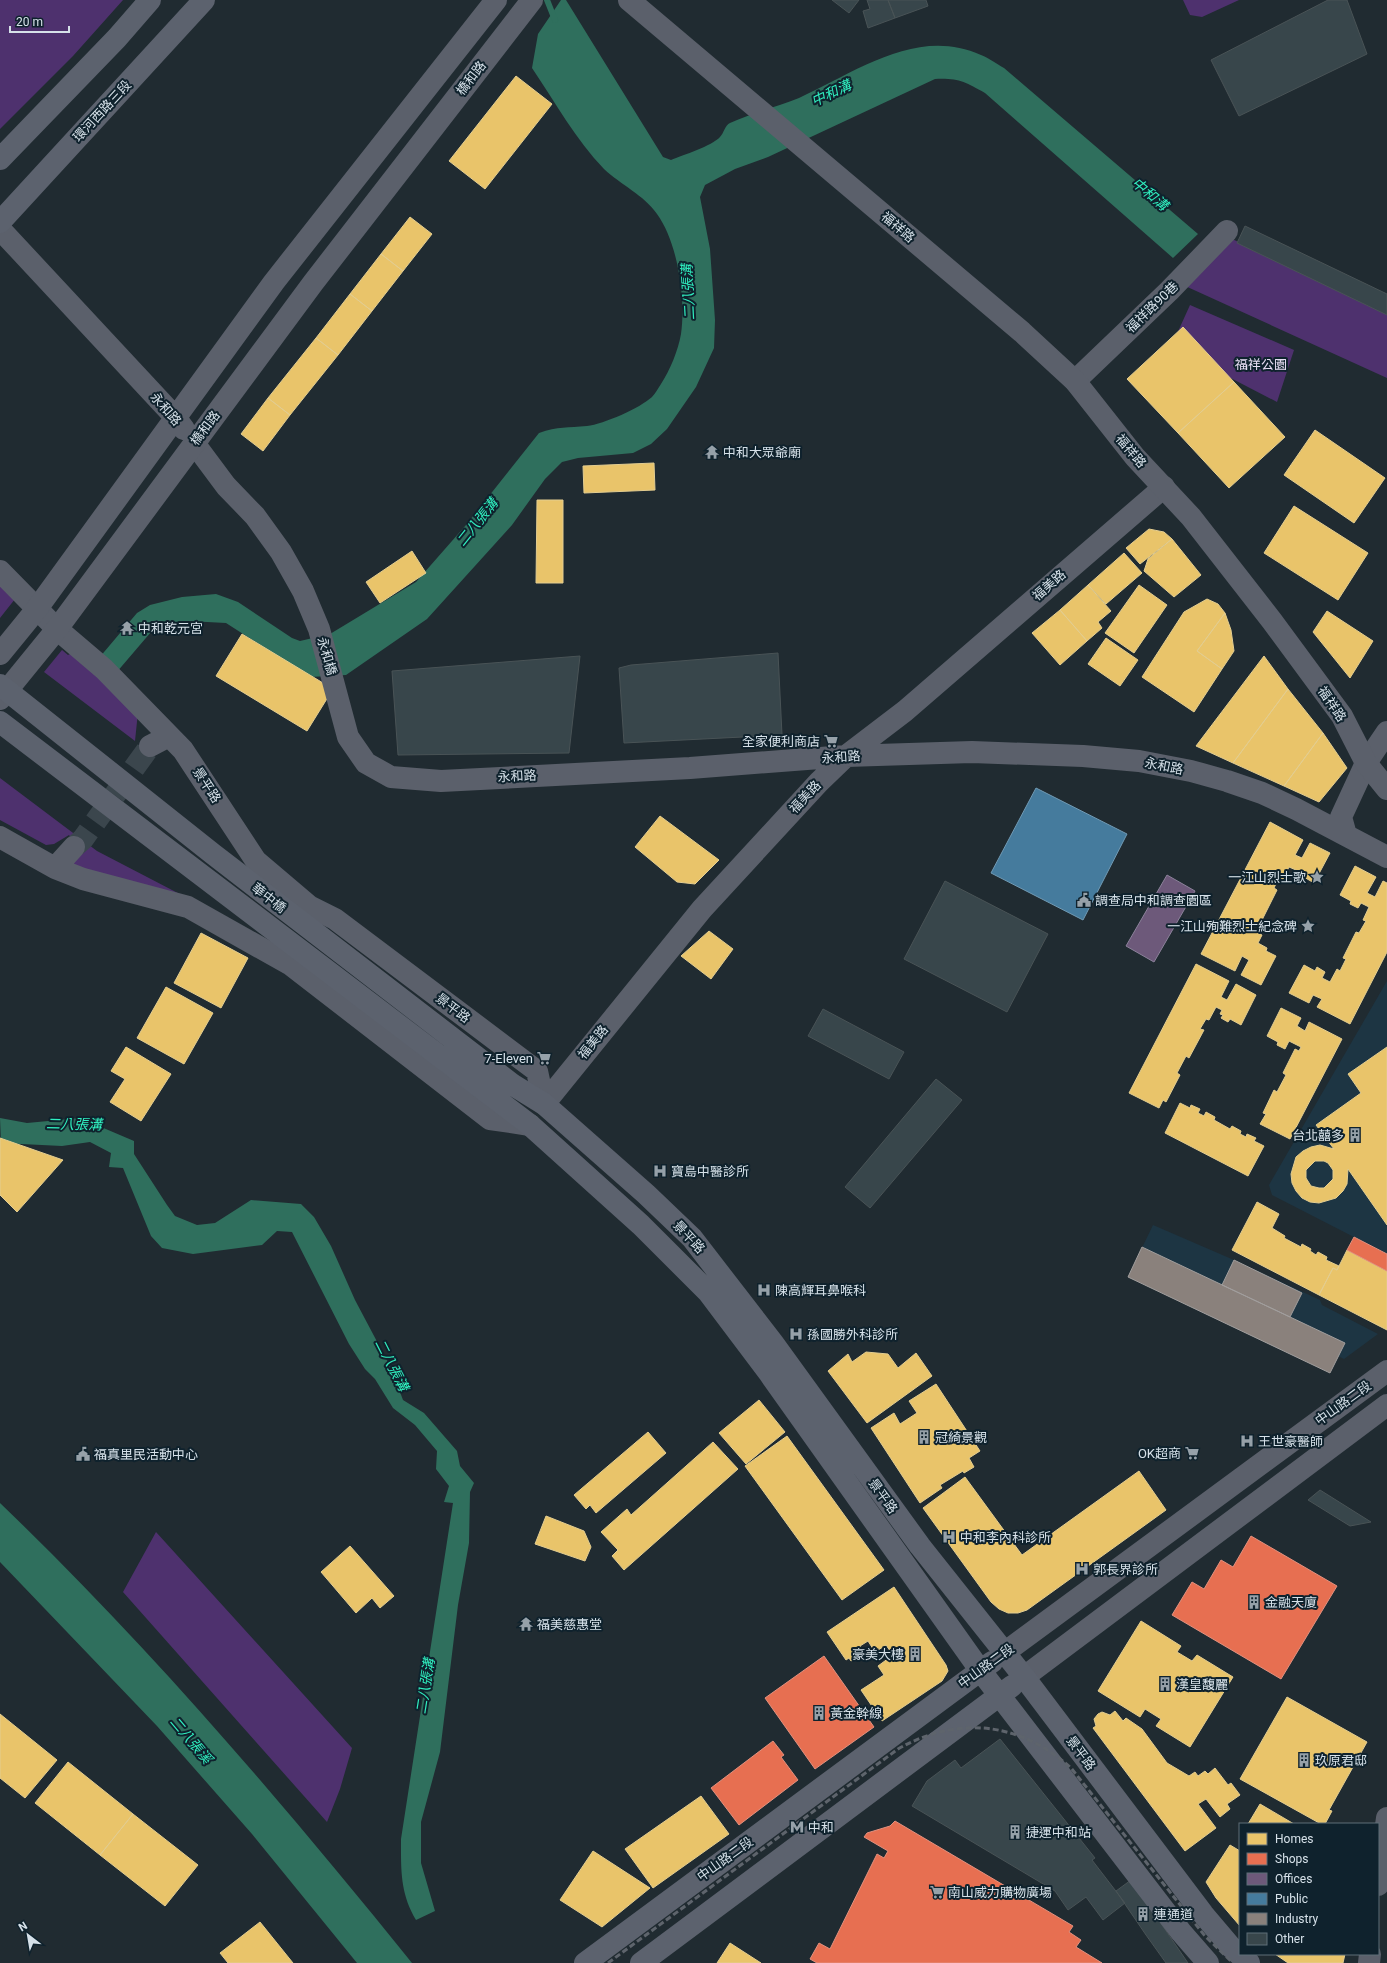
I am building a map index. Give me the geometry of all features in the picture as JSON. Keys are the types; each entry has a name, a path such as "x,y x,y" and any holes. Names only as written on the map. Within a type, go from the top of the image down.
{"main road":[{"path":"0,159 117,38 150,0"},
{"name":"環河西路三段","path":"0,222 204,0"},
{"name":"華中橋","path":"0,685 213,854 507,1094"},
{"name":"華中橋","path":"0,722 507,1094 544,1104"},
{"name":"景平路","path":"507,1094 530,1125 641,1225 708,1292 769,1373 980,1670 1181,1932 1208,1963"},
{"name":"景平路","path":"544,1104 646,1194 692,1238 773,1343 920,1546 1024,1677 1203,1914 1231,1947 1239,1954"},
{"name":"中山路二段","path":"585,1963 1004,1653"},
{"path":"641,1963 706,1916 927,1748 1024,1677"},
{"name":"景平路","path":"1240,1955 1249,1963"}],"street":[{"path":"0,654 36,610 274,282 496,0"},
{"name":"橋和路","path":"0,699 57,629 313,283 532,0"},
{"name":"福祥路","path":"629,0 1022,332 1075,381 1135,457 1191,517 1277,627 1342,716 1366,763 1387,789"},
{"path":"388,138 411,156"},
{"name":"永和路","path":"0,229 175,417 226,486 255,516 281,552 303,591 319,629"},
{"name":"福祥路90巷","path":"1075,381 1170,290 1227,231"},
{"name":"福美路","path":"544,1104 702,909 819,782 846,756 905,711 1164,487"},
{"name":"景平路","path":"0,571 36,610 104,669 183,750 256,861 309,906 335,919 537,1071 544,1104"},
{"name":"永和橋","path":"319,629 335,683"},
{"name":"永和路","path":"335,683 348,737 366,763 391,777 441,781 690,768 846,756 1012,752 1138,761 1203,774 1262,793 1387,857"},
{"path":"1346,835 1341,817 1366,763 1387,732"},
{"path":"150,746 168,736"},
{"path":"0,837 55,868 83,879 188,907 291,965 490,1119 530,1125"},
{"path":"55,868 74,847"},
{"name":"中山路二段","path":"1004,1653 1387,1371"},
{"path":"1024,1677 1387,1405"},
{"path":"1379,1878 1387,1818"}],"shaded area":[{"path":"1387,981 1387,1254 1272,1195 1269,1185"},
{"path":"1153,1225 1234,1260 1320,1300 1322,1305 1378,1334 1344,1359 1338,1356 1330,1373 1128,1277"}],"green space":[{"path":"0,0 123,0 73,56 0,129"},
{"path":"1183,0 1239,0 1202,17 1190,15"},
{"path":"1228,237 1387,313 1387,378 1183,285"},
{"name":"福祥公園","path":"1190,305 1294,350 1277,402 1171,347"},
{"path":"0,584 15,599 0,618"},
{"path":"62,650 68,655 72,653 138,712 135,741 44,672"},
{"path":"0,778 97,851 197,903 75,869 69,858 81,852 69,835 54,844 46,845 0,820"},
{"path":"156,1532 352,1748 340,1789 327,1822 123,1592"}],"water":[{"name":"二八張溝","path":"561,0 566,0 663,157 671,160 711,144 721,135 730,123 799,98 887,56 910,49 933,46 957,47 984,56 1004,68 1198,234 1173,258 985,93 956,80 935,79 768,157 735,169 705,185 700,197 710,249 715,320 714,348 696,387 667,429 651,444 633,453 578,458 562,462 545,479 512,525 427,619 346,675 310,677 226,623 188,621 161,627 151,632 116,673 99,658 137,613 150,605 182,597 216,594 238,602 292,638 300,641 330,634 416,582 466,525 539,433 558,428 587,426 603,422 639,406 652,397 656,392 676,354 681,334 681,288 675,255 664,226 652,207 611,175 594,158 566,120 532,68 538,34"},
{"name":"二八張溝","path":"0,1118 27,1123 80,1118 134,1141 134,1154 175,1216 197,1225 215,1223 251,1200 301,1204 314,1217 331,1246 355,1300 391,1368 403,1400 424,1413 457,1451 460,1466 474,1483 470,1492 469,1543 458,1605 440,1752 421,1822 421,1863 435,1911 416,1920 411,1910 402,1881 401,1839 453,1503 444,1502 449,1486 436,1469 437,1451 415,1425 393,1408 375,1379 365,1369 349,1344 292,1232 277,1231 262,1245 193,1254 162,1248 151,1236 123,1168 109,1167 111,1153 90,1142 62,1146 1,1143"},
{"name":"二八張溪","path":"0,1503 109,1613 214,1727 314,1844 412,1963 357,1963 252,1834 157,1726 0,1562"}],"building: Homes":[{"path":"516,76 552,104 485,189 449,161"},
{"path":"410,217 432,234 403,271 381,254"},
{"path":"381,254 403,271 372,311 350,294"},
{"path":"350,294 372,311 338,355 316,338"},
{"path":"1183,327 1234,382 1178,433 1127,379"},
{"path":"316,338 338,355 290,415 268,398"},
{"path":"1234,382 1285,437 1229,488 1178,433"},
{"path":"268,398 290,415 263,451 241,434"},
{"path":"1315,430 1385,478 1354,523 1284,475"},
{"path":"654,463 655,490 584,493 583,466"},
{"path":"537,500 563,500 563,583 536,583"},
{"path":"1294,506 1368,553 1338,600 1264,553"},
{"path":"1149,529 1164,532 1172,539 1140,564 1126,548"},
{"path":"1172,539 1201,575 1174,597 1144,571 1148,559"},
{"path":"412,551 426,573 380,603 366,582"},
{"path":"1124,553 1142,573 1106,604 1088,585"},
{"path":"1088,585 1111,611 1098,622 1102,628 1087,641 1060,610"},
{"path":"1139,585 1167,605 1134,653 1105,633"},
{"path":"1207,599 1218,604 1225,613 1197,651 1222,669 1194,712 1142,677 1184,612"},
{"path":"1060,610 1087,641 1060,665 1032,633"},
{"path":"1327,611 1373,641 1350,678 1313,632"},
{"path":"1225,613 1231,630 1234,651 1222,669 1197,651"},
{"path":"242,634 333,689 307,731 216,676"},
{"path":"1106,638 1138,660 1120,686 1088,664"},
{"path":"1264,656 1288,689 1233,763 1196,746"},
{"path":"1288,689 1323,733 1284,786 1233,763"},
{"path":"1323,733 1347,768 1319,802 1284,786"},
{"path":"660,816 719,860 695,884 677,882 635,847"},
{"path":"1270,822 1303,840 1295,855 1302,858 1310,843 1330,853 1314,883 1304,877 1302,880 1295,877 1297,873 1294,872 1296,870 1289,867 1283,879 1279,877 1274,888 1277,890 1260,924 1256,922 1252,930 1262,935 1258,943 1267,948 1266,951 1276,956 1261,985 1241,975 1249,960 1242,956 1235,971 1201,954"},
{"path":"1355,866 1376,877 1367,893 1375,897 1383,881 1387,883 1387,952 1350,1024 1317,1007 1322,999 1313,995 1309,1003 1289,993 1304,965 1315,971 1317,967 1325,972 1322,978 1330,982 1337,969 1340,971 1346,959 1343,958 1356,932 1359,933 1366,921 1363,920 1369,907 1361,903 1358,908 1350,904 1351,901 1340,895"},
{"path":"709,931 733,949 711,979 681,956"},
{"path":"201,933 248,958 221,1008 174,983"},
{"path":"1196,964 1229,981 1221,997 1227,1000 1236,984 1256,995 1241,1025 1230,1019 1228,1022 1221,1018 1223,1015 1220,1014 1222,1010 1216,1007 1209,1020 1206,1019 1200,1029 1204,1030 1189,1058 1186,1056 1177,1073 1180,1075 1166,1102 1163,1100 1159,1108 1129,1093"},
{"path":"166,987 213,1013 184,1064 137,1038"},
{"path":"1281,1008 1301,1018 1297,1026 1305,1031 1309,1022 1342,1039 1290,1139 1260,1124 1266,1114 1263,1113 1274,1090 1277,1092 1286,1075 1283,1073 1295,1049 1299,1051 1301,1047 1289,1041 1285,1049 1277,1045 1278,1042 1267,1036"},
{"path":"126,1047 171,1074 141,1121 110,1102 125,1079 111,1071"},
{"name":"台北囍多","path":"1387,1047 1387,1225 1348,1169 1347,1184 1343,1191 1336,1198 1319,1203 1310,1202 1302,1198 1292,1183 1291,1174 1296,1157 1303,1151 1320,1145 1334,1149 1316,1125 1361,1093 1348,1074","holes":["1315,1161 1324,1161 1328,1163 1333,1170 1333,1179 1324,1188 1311,1186 1306,1178 1306,1170"]},
{"path":"1180,1103 1190,1108 1191,1105 1200,1109 1198,1113 1204,1116 1206,1112 1215,1117 1214,1120 1230,1129 1232,1126 1241,1131 1240,1134 1246,1137 1247,1134 1256,1138 1254,1141 1264,1146 1248,1176 1165,1133"},
{"path":"0,1138 63,1160 17,1212 0,1195"},
{"path":"1257,1202 1279,1214 1272,1228 1285,1236 1284,1238 1301,1247 1302,1244 1311,1249 1310,1251 1316,1255 1318,1252 1327,1257 1326,1260 1339,1266 1337,1270 1333,1268 1319,1295 1232,1250"},
{"path":"1347,1250 1387,1271 1387,1330 1319,1295 1333,1268 1337,1270"},
{"path":"866,1352 888,1354 898,1368 916,1353 932,1376 867,1423 828,1371 848,1354 852,1362"},
{"name":"冠綺景觀","path":"936,1384 980,1451 969,1458 974,1467 964,1473 963,1471 940,1485 942,1488 920,1503 871,1428 894,1413 900,1424 917,1413 909,1401"},
{"path":"759,1400 785,1432 746,1464 719,1433"},
{"path":"648,1432 666,1453 596,1513 590,1505 586,1509 574,1495"},
{"path":"787,1436 884,1570 842,1600 745,1466"},
{"path":"713,1442 738,1469 624,1570 612,1556 618,1550 601,1532 627,1509 631,1515"},
{"path":"1139,1471 1166,1510 1027,1610 1018,1613 1008,1613 999,1609 991,1602 923,1508 965,1477 1022,1555"},
{"path":"546,1516 584,1531 591,1547 585,1561 535,1544"},
{"path":"350,1546 394,1596 380,1608 372,1598 356,1613 321,1572"},
{"name":"豪美大樓","path":"894,1587 946,1665 948,1671 942,1681 882,1721 861,1690 884,1675 878,1666 893,1655 886,1645 875,1652 868,1641 860,1646 864,1652 851,1661 849,1658 846,1660 827,1632"},
{"name":"漢皇馥麗","path":"1141,1621 1181,1646 1177,1652 1192,1661 1197,1655 1233,1677 1190,1747 1156,1726 1161,1719 1145,1709 1140,1717 1098,1691"},
{"name":"玖原君邸","path":"1287,1697 1367,1742 1329,1810 1332,1811 1326,1823 1319,1823 1240,1779"},
{"path":"1115,1711 1123,1721 1126,1718 1142,1729 1167,1763 1189,1776 1195,1772 1198,1776 1205,1771 1208,1774 1215,1768 1228,1785 1231,1783 1240,1795 1227,1804 1230,1809 1220,1817 1206,1799 1198,1804 1216,1828 1185,1851 1093,1728 1096,1726 1094,1719 1098,1714 1102,1712 1110,1715"},
{"path":"0,1714 57,1760 25,1798 0,1778"},
{"path":"68,1762 133,1814 100,1855 35,1803"},
{"path":"701,1796 729,1834 653,1888 625,1849"},
{"path":"1260,1804 1292,1823 1249,1823"},
{"path":"133,1814 198,1865 165,1906 100,1855"},
{"path":"1230,1845 1239,1850 1239,1925 1216,1898 1206,1882"},
{"path":"593,1851 650,1888 602,1927 560,1900"},
{"path":"260,1922 293,1963 228,1963 220,1953"},
{"path":"730,1943 761,1963 717,1963"},
{"path":"1276,1955 1345,1955 1343,1963 1288,1963"}],"building: Shops":[{"path":"1354,1237 1387,1254 1387,1271 1347,1250"},
{"name":"金融天廈","path":"1251,1536 1337,1586 1281,1679 1172,1615 1192,1582 1204,1589 1221,1560 1233,1567"},
{"name":"黃金幹線","path":"824,1656 874,1727 815,1769 765,1698"},
{"path":"773,1741 784,1755 781,1757 798,1780 739,1825 711,1788"},
{"name":"南山威力購物廣場","path":"895,1821 1073,1926 1069,1932 1081,1940 1076,1947 1102,1963 817,1963 810,1959 819,1943 830,1949 877,1854 884,1858 888,1851 864,1837 867,1833 890,1826"}],"building: Offices":[{"path":"1167,875 1195,891 1154,962 1126,946"}],"building: Public":[{"path":"1036,788 1127,834 1083,920 991,873"}],"building: Industry":[{"path":"1142,1247 1345,1343 1330,1373 1128,1277"},
{"path":"1234,1260 1302,1293 1290,1317 1222,1285"}],"building: Other":[{"path":"832,0 859,0 849,13"},
{"path":"867,0 888,0 895,18 868,28 863,11 870,9"},
{"path":"888,0 926,0 928,6 895,18"},
{"path":"1328,0 1347,0 1367,54 1239,116 1211,60"},
{"path":"1245,226 1387,294 1387,315 1237,243"},
{"path":"778,653 782,735 624,743 619,668 631,665"},
{"path":"580,656 569,753 398,755 392,671"},
{"path":"945,881 1048,934 1007,1012 904,959"},
{"path":"823,1009 904,1052 889,1079 808,1036"},
{"path":"936,1079 962,1100 870,1208 845,1187"},
{"path":"1320,1490 1371,1522 1350,1526 1308,1500"},
{"name":"捷運中和站","path":"1000,1739 1095,1858 1092,1860 1125,1903 1103,1920 1086,1897 1068,1910 1055,1891 912,1806 927,1781 955,1760 961,1768"},
{"name":"連通道","path":"1131,1880 1188,1963 1166,1963 1146,1935 1116,1891"}],"waterway":[{"name":"中和溝","path":"547,0 555,20"}],"tunnel":[{"path":"74,847 83,839 150,746"}],"railway":[{"path":"608,1963 898,1749 921,1738 943,1731 966,1728 988,1728 1010,1733 1031,1741 1051,1753 1071,1768 1205,1936 1233,1963"}],"place":[{"name":"中和大眾爺廟","path":"712,452"},
{"name":"中和乾元宮","path":"127,628"},
{"name":"全家便利商店","path":"831,741"},
{"name":"一江山烈士歌","path":"1317,877"},
{"name":"調查局中和調查園區","path":"1084,900"},
{"name":"一江山殉難烈士紀念碑","path":"1308,926"},
{"name":"7-Eleven","path":"544,1058"},
{"name":"台北囍多","path":"1355,1135"},
{"name":"寶島中醫診所","path":"660,1171"},
{"name":"陳高輝耳鼻喉科","path":"764,1290"},
{"name":"孫國勝外科診所","path":"796,1334"},
{"name":"冠綺景觀","path":"924,1437"},
{"name":"王世豪醫師","path":"1247,1441"},
{"name":"OK超商","path":"1192,1453"},
{"name":"福真里民活動中心","path":"83,1454"},
{"name":"中和李內科診所","path":"949,1537"},
{"name":"郭長界診所","path":"1082,1569"},
{"name":"金融天廈","path":"1254,1602"},
{"name":"福美慈惠堂","path":"526,1624"},
{"name":"豪美大樓","path":"915,1654"},
{"name":"漢皇馥麗","path":"1165,1684"},
{"name":"黃金幹線","path":"819,1713"},
{"name":"玖原君邸","path":"1304,1760"},
{"name":"中和","path":"797,1827"},
{"name":"捷運中和站","path":"1015,1832"},
{"name":"南山威力購物廣場","path":"937,1892"},
{"name":"連通道","path":"1143,1914"}]}
